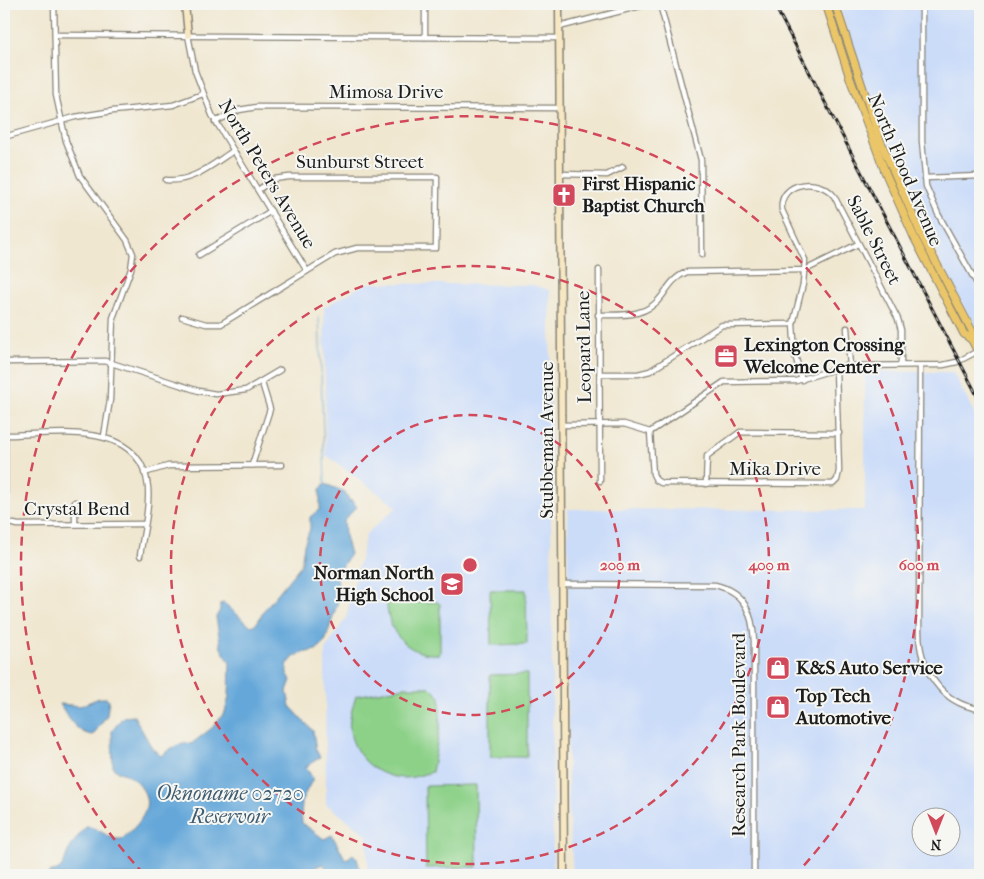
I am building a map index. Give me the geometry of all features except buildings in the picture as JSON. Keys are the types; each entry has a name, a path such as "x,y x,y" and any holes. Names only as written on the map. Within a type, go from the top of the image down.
{"main road":[{"name":"North Flood Avenue","path":"826,4 862,112 896,197 964,334 972,340 979,353"},
{"name":"North Flood Avenue","path":"835,4 880,140 921,234 972,331 972,340"}],"street":[{"path":"54,4 56,96 68,149 80,176 132,249 132,263 113,318 110,400 104,436"},
{"name":"North Peters Avenue","path":"185,4 188,35 203,94 215,122 308,271"},
{"path":"425,4 425,37"},
{"name":"Stubbeman Avenue","path":"559,4 564,875"},
{"path":"559,26 648,4"},
{"path":"660,4 701,160 702,255"},
{"path":"922,4 922,139 925,178 929,194 938,214 980,290"},
{"path":"55,35 559,38"},
{"path":"4,137 61,121 113,111 163,108 203,94"},
{"name":"Mimosa Drive","path":"215,122 239,110 256,106 560,108"},
{"path":"166,180 178,181 187,179 233,151"},
{"path":"561,174 608,175 623,167"},
{"name":"Sunburst Street","path":"258,190 274,180 289,177 437,176 436,248 353,248 335,254 308,271"},
{"path":"925,178 980,176"},
{"name":"Sable Street","path":"802,380 795,355 792,324 806,270 802,250 782,206 784,195 795,187 817,185 829,190 898,319 901,330 901,365"},
{"path":"199,255 271,211"},
{"path":"598,315 633,314 646,311 656,304 674,280 687,272 806,270 858,244"},
{"name":"Leopard Lane","path":"599,270 600,481"},
{"path":"182,317 206,324 221,324 308,271"},
{"path":"600,374 638,374 650,371 722,324 792,324"},
{"path":"847,328 850,366"},
{"path":"562,425 630,425 650,432 724,382 802,380 836,368 850,366 948,364 979,353"},
{"path":"7,362 111,362 208,393 230,393 262,383 280,370"},
{"path":"920,366 920,650 926,669 938,687 959,703 980,709"},
{"path":"706,484 707,456 740,432 838,432 836,368"},
{"path":"252,465 270,409 262,383"},
{"name":"Mika Drive","path":"650,432 653,474 658,482 828,485 836,482 838,475 838,432"},
{"path":"5,435 104,436 119,442 131,451 144,473 148,496 140,556"},
{"name":"Crystal Bend","path":"5,435 5,515 9,523 18,525 144,524"},
{"path":"144,473 168,466 282,465"},
{"path":"75,502 75,524"},
{"name":"Research Park Boulevard","path":"563,584 708,584 732,591 745,602 752,618 754,642 754,875"}],"shaded area":[{"path":"839,4 980,4 980,339 922,226 894,164 862,78"},
{"name":"Norman North High School","path":"367,283 532,285 550,290 553,875 368,875 367,835 326,804 325,650 346,618 366,534 397,507 326,455 324,307"},
{"path":"865,372 953,372 980,424 980,875 573,875 568,797 568,509 865,510"}],"green space":[{"path":"490,590 526,590 527,644 491,645"},
{"path":"437,602 440,604 440,654 419,652 402,641 396,633 388,614 387,603"},
{"path":"527,674 527,757 490,757 490,675"},
{"path":"405,687 430,687 440,697 440,727 432,772 405,778 395,777 377,770 362,757 352,740 350,722 356,696"},
{"path":"476,785 477,867 426,868 425,786"}],"water":[{"name":"Oknoname 02720 Reservoir","path":"325,484 345,492 350,502 351,500 357,507 344,520 345,536 350,554 337,575 339,598 325,642 316,650 294,657 287,665 287,673 291,680 287,691 290,706 313,731 316,750 320,757 306,767 313,779 303,799 301,810 302,823 324,839 332,835 346,860 353,854 357,858 359,868 354,875 332,874 323,864 311,869 280,874 275,872 265,875 48,875 50,872 55,872 61,868 69,850 86,827 91,827 112,838 122,839 137,824 146,809 145,793 140,785 131,777 113,768 112,731 123,717 134,716 152,748 161,756 179,745 191,744 212,728 225,712 229,697 230,663 221,648 216,617 220,610 220,604 224,603 248,624 252,626 257,623 265,609 301,565 304,545 310,529 310,517 320,509 320,489"},
{"path":"99,698 109,700 107,715 93,735 77,728 60,704 80,706"}],"waterway":[{"path":"319,317 325,483"}],"railway":[{"path":"774,4 980,401"}],"place":[{"name":"First Hispanic Baptist Church","path":"564,195"},
{"name":"Lexington Crossing Welcome Center","path":"726,356"},
{"name":"Norman North High School","path":"452,584"},
{"name":"K&S Auto Service","path":"778,668"},
{"name":"Top Tech Automotive","path":"778,707"}]}
